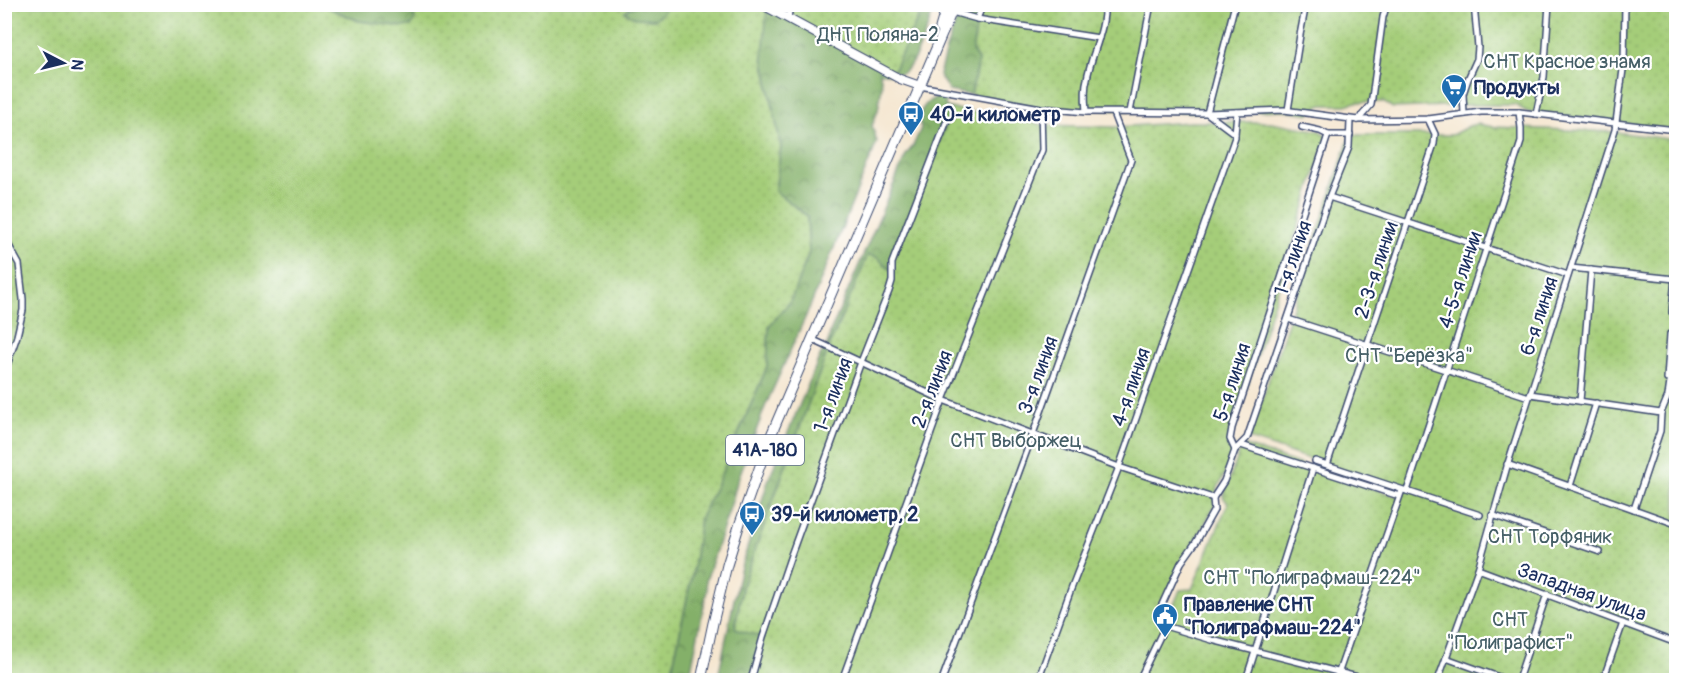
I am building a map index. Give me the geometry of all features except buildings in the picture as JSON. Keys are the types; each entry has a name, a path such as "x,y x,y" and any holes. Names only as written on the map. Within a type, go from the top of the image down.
{"main road":[{"name":"41А-180","path":"701,679 727,565 765,450 920,86 951,7"}],"street":[{"path":"761,4 900,79 920,86 1041,108 1086,112 1207,113 1288,110 1350,120 1428,119 1481,112 1519,112 1677,130"},
{"path":"788,19 790,4"},
{"path":"977,19 983,4"},
{"path":"1086,112 1087,78 1099,38 1104,4"},
{"path":"1130,112 1151,4"},
{"path":"1207,113 1235,4"},
{"path":"1288,110 1306,4"},
{"path":"1358,120 1371,105 1383,17 1387,4"},
{"path":"1464,114 1463,94 1477,59 1474,4"},
{"path":"1536,114 1544,77 1549,4"},
{"name":"6-я линия","path":"1492,517 1616,123 1624,62 1625,4"},
{"path":"951,7 977,19 1099,38"},
{"name":"2-я линия","path":"842,681 943,400 1042,150 1041,108"},
{"name":"3-я линия","path":"942,681 1131,160 1113,112"},
{"name":"4-я линия","path":"1038,681 1119,467 1235,137 1237,112"},
{"name":"4-5-я линии","path":"1404,490 1447,370 1521,142 1519,112"},
{"path":"1207,113 1235,134"},
{"name":"2-3-я линии","path":"1327,465 1434,144 1435,134 1428,119"},
{"name":"1-я линия","path":"1241,445 1247,438 1329,197 1349,147 1350,120"},
{"name":"1-я линия","path":"752,681 763,637 782,580 889,291 894,256 946,123"},
{"path":"1302,128 1328,135 1350,135"},
{"name":"5-я линия","path":"1165,626 1160,609 1181,563 1214,510 1213,498 1224,481 1235,450 1230,439 1232,428 1328,135"},
{"path":"1329,197 1568,275"},
{"path":"4,237 19,264 23,298 18,336 4,374"},
{"path":"1672,312 1677,265"},
{"path":"1571,268 1675,279"},
{"path":"1580,401 1591,270"},
{"path":"1288,319 1529,395 1661,413"},
{"path":"1634,509 1660,431 1661,413 1668,396 1674,354 1670,334"},
{"path":"811,339 943,400 1119,467 1213,498"},
{"path":"1667,379 1677,341"},
{"path":"1570,486 1596,403"},
{"path":"1235,450 1241,445 1400,496"},
{"path":"1315,461 1479,515"},
{"path":"1507,464 1677,524"},
{"path":"1246,681 1313,468"},
{"path":"1336,681 1404,490"},
{"path":"1438,681 1478,569 1492,517 1600,552"},
{"name":"Западная улица","path":"1478,569 1677,643"},
{"path":"1518,681 1547,594"},
{"path":"1603,681 1623,623"},
{"path":"1139,681 1165,626 1369,681"},
{"path":"1446,658 1507,681"},
{"path":"701,679 714,681"}],"green space":[{"name":"ДНТ Поляна-2","path":"420,4 635,5 625,12 664,11 667,5 924,5 892,74 763,57 781,147 775,191 807,216 809,253 790,302 769,326 767,367 700,518 693,570 670,680 7,680 4,677 4,5 322,5 359,21 370,22 413,12"},
{"path":"420,4 413,12 415,19 412,25 404,27 359,21 322,5"},
{"path":"635,4 667,5 655,19 636,18 625,12"},
{"path":"924,5 935,5 919,50 905,71 892,74"},
{"path":"962,5 983,5 979,13 972,51 978,60 971,95 949,91 939,75"},
{"name":"СНТ Красное знамя","path":"983,5 1676,5 1676,130 1527,112 1516,105 1393,108 1383,102 1356,102 1346,105 1319,106 1310,114 1284,110 1210,113 1039,108 971,95 978,60 972,51 979,13"},
{"path":"767,8 879,67 882,85 878,110 872,126 877,142 809,309 765,407 737,482 706,581 707,590 689,680 670,680 693,570 700,518 767,367 769,326 790,302 809,253 807,216 775,191 781,147 763,57"},
{"path":"940,96 946,97 945,106 950,108 946,125 892,263 892,271 878,258 868,255 830,344 743,583 735,627 738,630 763,637 750,680 722,680 719,672 740,571 769,478 906,155 921,128 919,117 921,112 926,104"},
{"path":"950,108 1044,125 1115,127 1190,122 1271,122 1320,131 1327,137 1230,439 1235,452 1215,494 1214,507 1160,609 1165,626 1180,590 1192,589 1228,503 1223,497 1242,445 1399,497 1402,490 1249,439 1350,136 1452,135 1477,124 1494,127 1615,132 1676,140 1676,680 750,680 738,630 735,627 743,583 830,344 868,254 878,258 889,269 946,125"}],"place":[{"name":"Продукты","path":"1454,110"},
{"name":"40-й километр","path":"911,137"},
{"name":"39-й километр, 2","path":"752,537"},
{"name":"Правление СНТ \"Полиграфмаш-224\"","path":"1165,639"}],"park label":[{"name":"СНТ \"Берёзка\"","path":"1409,355"},
{"name":"СНТ Выборжец","path":"1016,440"},
{"name":"СНТ Торфяник","path":"1550,536"},
{"name":"СНТ \"Полиграфмаш-224\"","path":"1312,577"},
{"name":"СНТ \"Полиграфист\"","path":"1510,630"}]}
